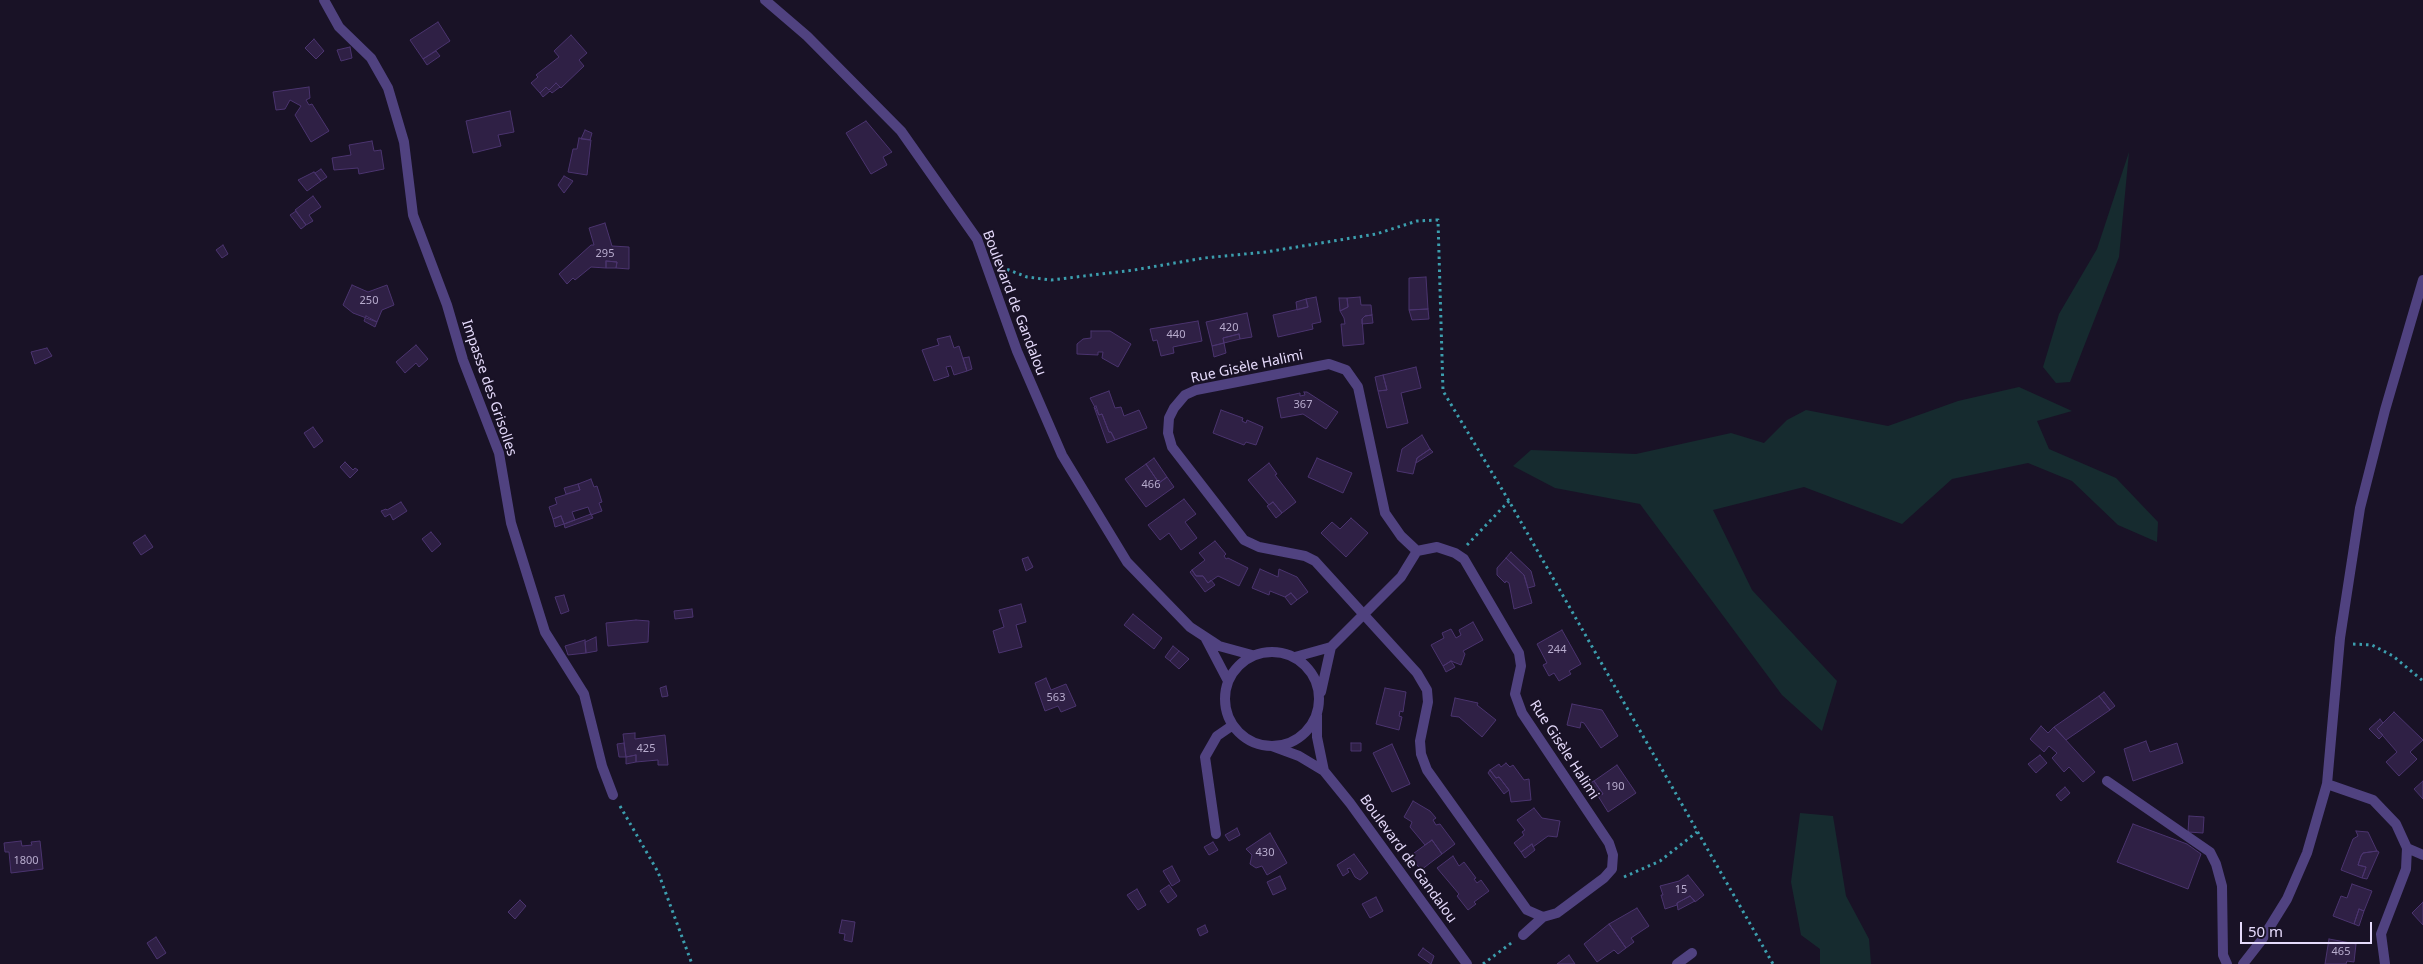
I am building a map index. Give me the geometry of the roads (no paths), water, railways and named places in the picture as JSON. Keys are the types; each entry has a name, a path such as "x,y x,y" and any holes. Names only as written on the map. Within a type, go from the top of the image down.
{"street":[{"name":"Impasse des Grisolles","path":"324,0 339,27 371,58 388,88 404,142 413,215 447,305 463,360 499,453 511,523 545,632 584,694 602,766 613,795"},
{"name":"Boulevard de Gandalou","path":"765,0 807,36 901,131 978,239 1017,350 1062,455 1127,562 1190,627 1219,646 1252,655"},
{"path":"2243,964 2261,941 2287,899 2307,853 2327,784 2340,638 2360,508 2385,410 2423,280"},
{"name":"Rue Gisèle Halimi","path":"1329,364 1346,370 1358,387 1385,513 1401,536 1417,551 1437,547 1455,553 1464,559 1519,654 1521,666 1515,694 1522,713 1609,843 1614,855 1612,869 1604,878 1557,912 1543,917 1528,910 1427,770 1421,754 1420,742 1428,702 1427,690 1417,673 1315,561 1305,556 1259,547 1244,540 1172,446 1168,433 1169,418 1174,408 1185,395 1196,390 1329,364"},
{"path":"1331,647 1320,695 1318,714 1311,727 1300,738 1287,744 1272,746 1257,744 1244,736 1233,725 1226,712 1225,696 1233,671 1252,655 1274,652 1295,657 1331,647 1401,577 1417,551"},
{"name":"Boulevard de Gandalou","path":"1206,638 1228,682"},
{"path":"1295,657 1316,679 1320,695"},
{"name":"Boulevard de Gandalou","path":"1318,714 1317,737 1324,771"},
{"path":"1216,834 1206,757 1217,736 1233,725"},
{"name":"Boulevard de Gandalou","path":"1272,746 1299,756 1324,771 1350,803 1467,964"},
{"path":"2107,781 2210,852 2216,864 2222,886 2223,955 2227,964"},
{"path":"2327,784 2373,800 2396,824 2407,848 2406,869 2381,934 2385,964"},
{"path":"2407,848 2423,855"},
{"path":"1522,935 1543,917"},
{"path":"1677,964 1692,953"}]}
